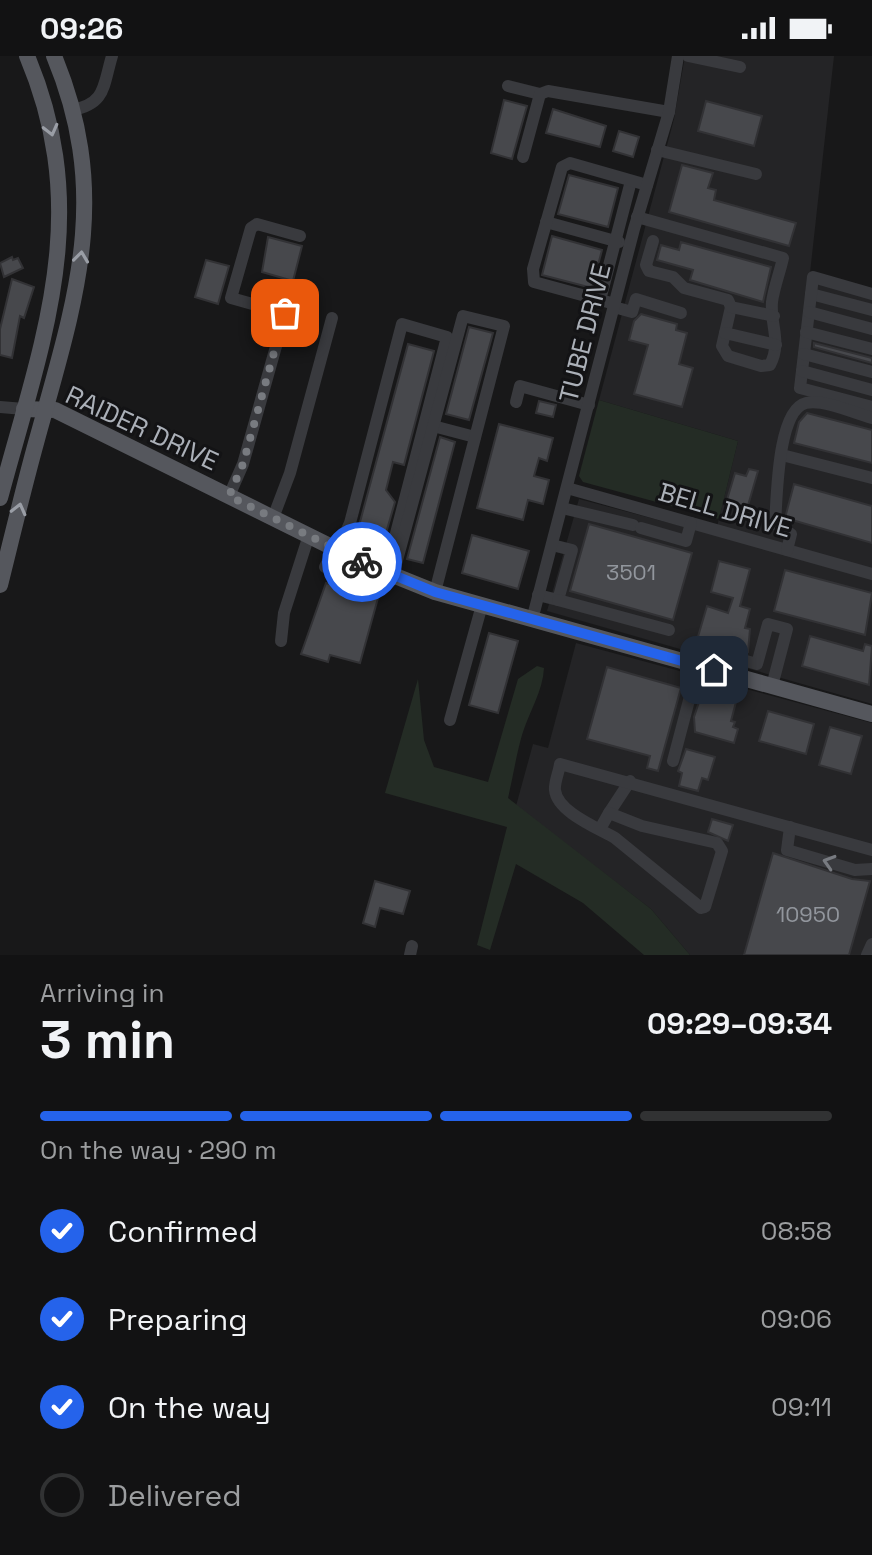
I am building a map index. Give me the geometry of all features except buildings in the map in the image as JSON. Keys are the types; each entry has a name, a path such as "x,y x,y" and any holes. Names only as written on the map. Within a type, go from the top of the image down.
{"main road":[{"path":"0,498 51,304 60,252 58,157 38,81 27,56"},
{"path":"0,585 76,303 84,233 84,172 72,110 54,56"},
{"name":"RAIDER DRIVE","path":"24,409 55,410 387,573 435,592 872,714"}],"street":[{"path":"72,110 94,105 99,99 112,56"},
{"name":"TUBE DRIVE","path":"532,620 637,217 669,112 678,56"},
{"path":"688,56 740,67"},
{"path":"508,86 540,94 548,91 669,112"},
{"path":"523,157 540,94"},
{"path":"657,150 756,174"},
{"path":"647,185 565,164 560,169 533,269 534,282 632,312 636,299 681,313"},
{"path":"600,300 631,181"},
{"path":"637,217 783,258 772,304 776,345 770,365 761,366 728,356 722,346 731,307 728,300 684,288 673,277 649,271 646,265 658,223"},
{"path":"546,222 614,241 653,241"},
{"path":"285,313 231,298 251,228 257,224 300,236"},
{"path":"872,294 813,277 800,388 872,407"},
{"path":"229,496 243,464 291,293"},
{"path":"811,294 872,310"},
{"path":"731,307 774,316"},
{"path":"809,312 872,329"},
{"path":"387,573 433,426 463,316 504,326 435,592"},
{"path":"273,518 290,473 332,318"},
{"path":"337,549 350,523 402,324 447,337 387,573"},
{"path":"806,332 872,349"},
{"path":"725,333 776,345"},
{"path":"804,354 872,372"},
{"path":"802,371 872,390"},
{"path":"516,402 520,386 589,405"},
{"path":"787,550 791,534 775,524 789,418 803,404 819,404 872,418"},
{"path":"0,407 24,409"},
{"path":"433,426 475,437"},
{"path":"782,455 872,478"},
{"name":"BELL DRIVE","path":"567,488 872,574"},
{"path":"628,505 632,526"},
{"path":"562,508 686,541 691,523"},
{"path":"281,641 284,613 309,535"},
{"path":"552,545 572,550 558,600"},
{"path":"538,595 664,629 652,653"},
{"path":"450,720 482,605"},
{"path":"580,633 587,608"},
{"path":"731,675 735,658 757,664 768,624 787,629 772,686"},
{"path":"673,761 698,666"},
{"path":"609,813 642,826 717,843 722,851 705,907 701,908 600,829 561,805 555,790 560,764 872,850"},
{"path":"600,829 630,781"},
{"path":"790,827 787,850 855,870 872,869"}],"shaded area":[{"path":"685,56 834,56 810,273 872,290 872,704 547,611 579,499 715,535 738,441 599,400 674,119"},
{"path":"599,400 738,441 719,519 583,482 579,476"},
{"path":"576,643 872,723 872,955 690,955 651,909 516,806 533,744 548,748"},
{"path":"537,666 544,668 543,677 522,735 508,798 651,909 690,955 644,955 583,903 516,864 490,950 477,945 507,827 385,793 418,679 424,740 434,767 488,782 518,679"}],"way so far":[{"path":"285,313 243,464 229,496 362,562"}],"route":[{"path":"362,562 435,592 714,670"}]}
